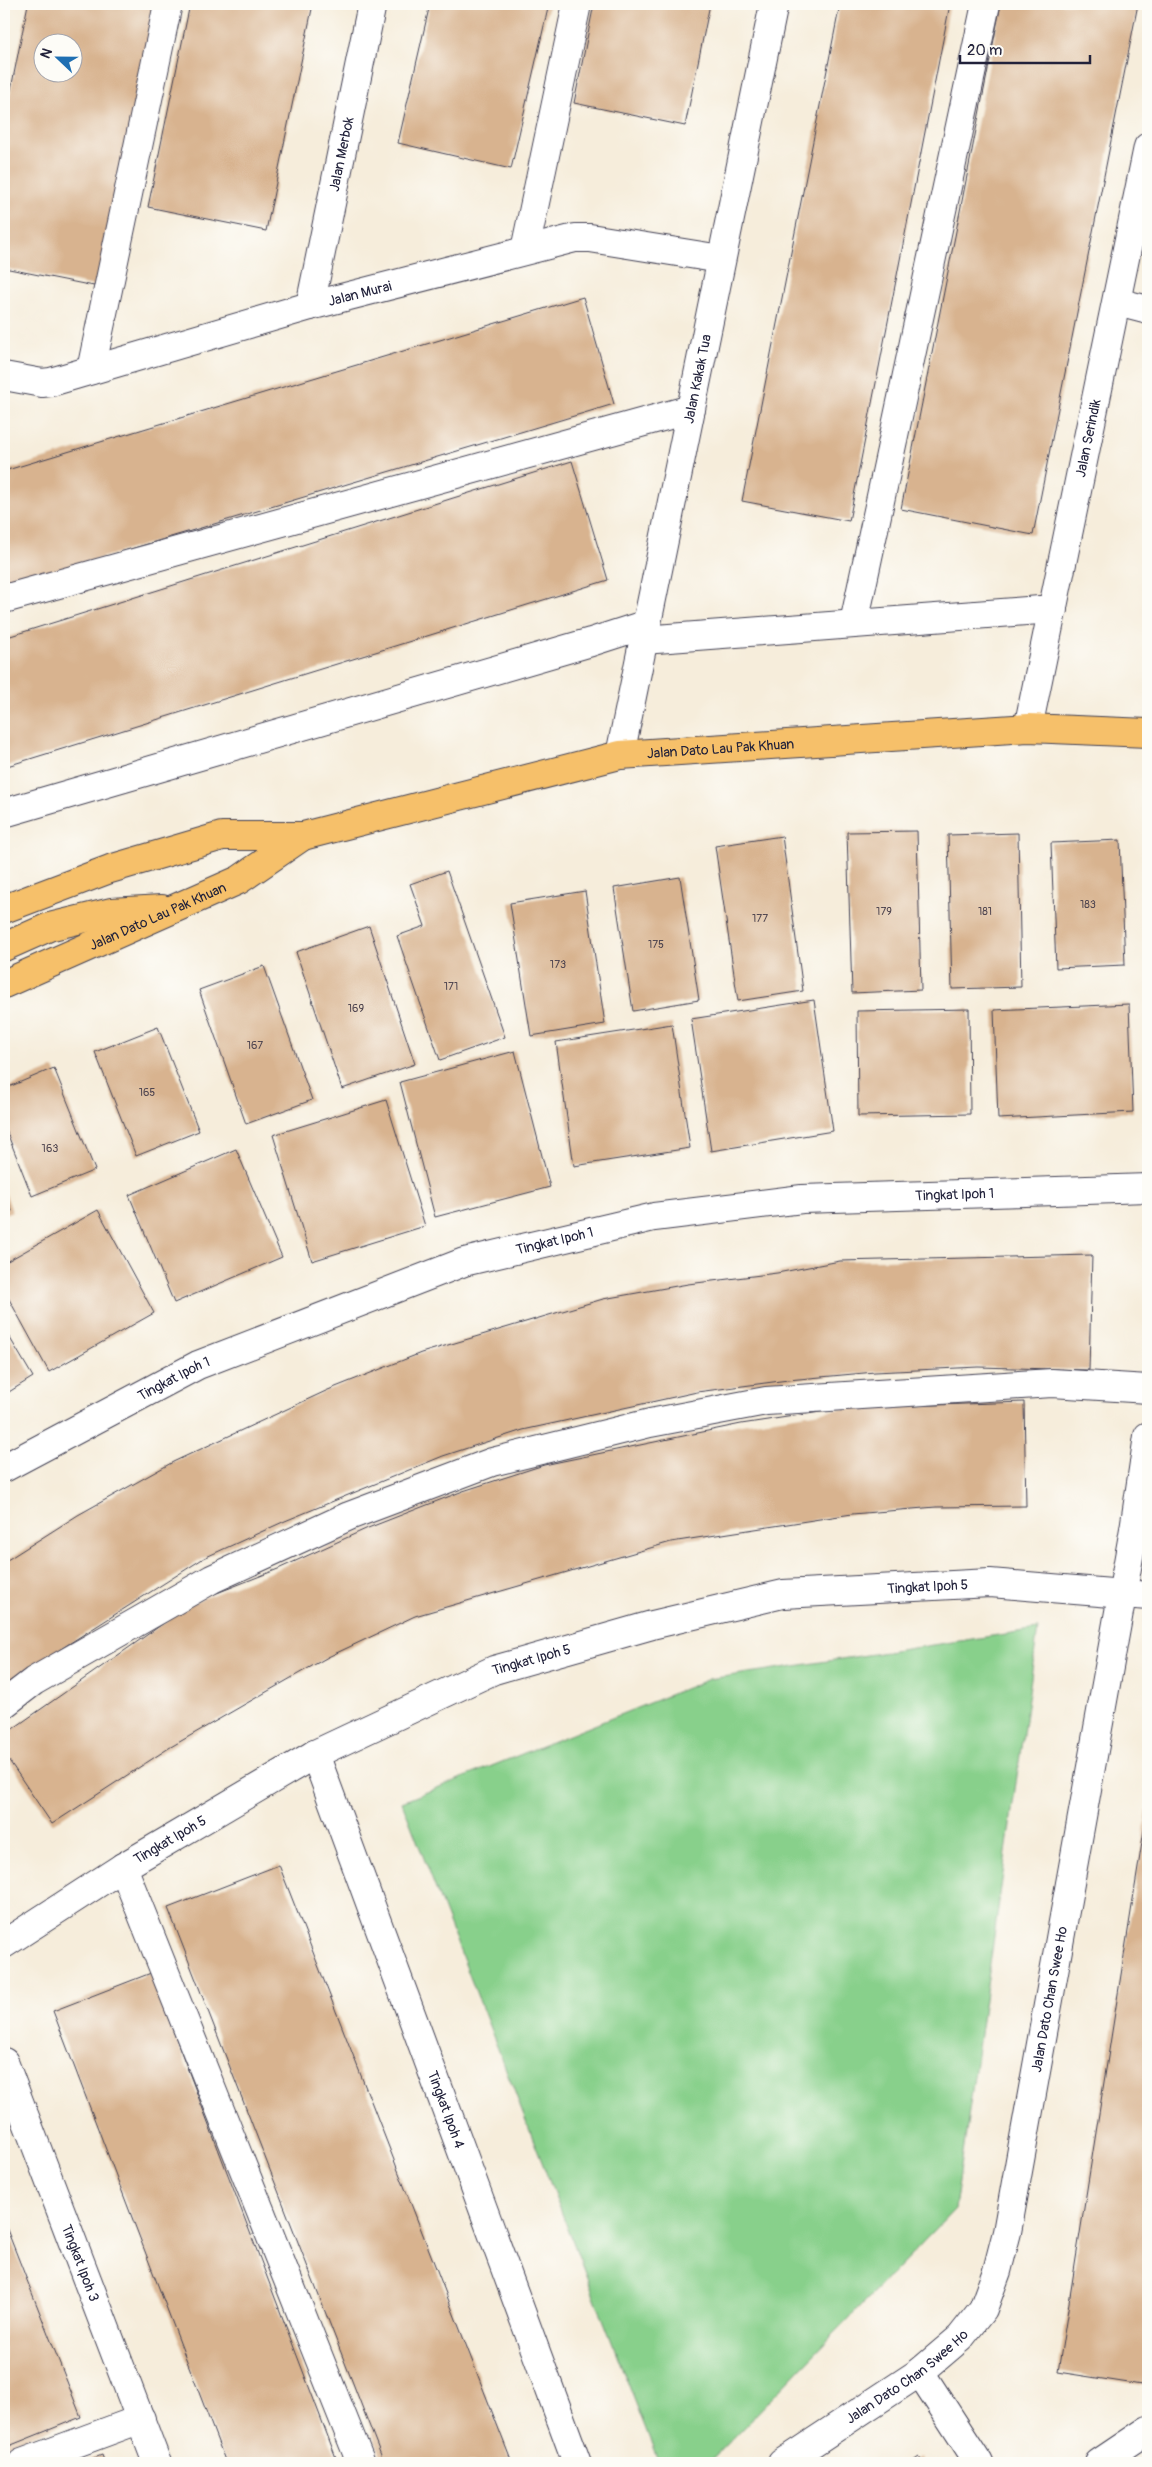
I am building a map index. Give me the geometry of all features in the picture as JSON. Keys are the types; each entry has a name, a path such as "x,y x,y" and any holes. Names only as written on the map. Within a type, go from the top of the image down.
{"main road":[{"name":"Jalan Dato Lau Pak Khuan","path":"6,907 110,869 222,836 303,836 620,755 1028,728 1148,733"},
{"name":"Jalan Dato Lau Pak Khuan","path":"4,984 181,908 239,880 303,836"},
{"path":"4,947 49,927 111,912 181,908"}],"street":[{"path":"91,370 168,4"},
{"name":"Jalan Merbok","path":"310,306 372,4"},
{"path":"525,250 577,4"},
{"name":"Jalan Kakak Tua","path":"620,755 774,4"},
{"path":"854,623 986,4"},
{"name":"Jalan Serindik","path":"1028,728 1148,146"},
{"name":"Jalan Murai","path":"4,376 42,384 310,306 575,238 590,238 721,259"},
{"path":"1116,302 1148,310"},
{"path":"4,599 691,409"},
{"path":"4,813 591,642 645,632 854,623 1053,609"},
{"name":"Tingkat Ipoh 1","path":"4,1468 198,1365 464,1262 654,1217 802,1199 1148,1188"},
{"path":"4,1704 34,1681 212,1580 348,1516 492,1462 650,1422 766,1401 1052,1383 1148,1390"},
{"name":"Jalan Dato Chan Swee Ho","path":"782,2463 920,2372 960,2338 983,2309 997,2271 1007,2232 1136,1594 1148,1436"},
{"name":"Tingkat Ipoh 5","path":"4,1944 123,1867 315,1754 494,1670 652,1625 782,1594 990,1583 1136,1594"},
{"name":"Tingkat Ipoh 4","path":"315,1754 577,2463"},
{"path":"123,1867 361,2463"},
{"name":"Tingkat Ipoh 3","path":"4,2062 158,2463"},
{"path":"920,2372 979,2463"},
{"path":"22,2463 141,2419"},
{"path":"1098,2463 1148,2430"}],"green space":[{"path":"1038,1629 955,2209 709,2463 659,2463 402,1802 709,1679"}],"building":[{"path":"28,4 155,4 99,287 4,268 4,124"},
{"path":"190,4 313,4 266,231 148,207"},
{"path":"430,4 549,4 511,169 398,143"},
{"path":"594,4 710,4 685,126 574,103"},
{"path":"840,4 950,4 849,521 742,501"},
{"path":"1001,4 1138,4 1033,535 901,509"},
{"path":"583,297 614,404 4,587 4,471"},
{"path":"572,461 608,580 4,767 4,638"},
{"path":"917,831 921,990 852,993 847,832"},
{"path":"1018,833 1021,987 952,989 948,835"},
{"path":"782,836 803,991 738,1001 715,846"},
{"path":"1120,840 1125,965 1056,968 1051,843"},
{"path":"447,871 505,1037 440,1060 397,936 425,926 410,884"},
{"path":"680,877 699,1000 633,1011 614,888"},
{"path":"585,891 605,1024 531,1036 510,903"},
{"path":"369,926 415,1064 342,1089 296,952"},
{"path":"264,966 312,1100 246,1124 199,990"},
{"path":"814,1000 833,1131 711,1151 691,1019"},
{"path":"1129,1004 1133,1112 998,1119 994,1010"},
{"path":"969,1009 970,1114 858,1116 857,1011"},
{"path":"672,1024 690,1148 574,1166 556,1042"},
{"path":"158,1027 199,1131 136,1156 95,1052"},
{"path":"515,1051 550,1187 435,1217 400,1082"},
{"path":"54,1068 95,1170 32,1196 4,1125 4,1089"},
{"path":"386,1100 425,1226 312,1261 273,1135"},
{"path":"236,1149 282,1257 174,1303 129,1195"},
{"path":"4,1190 12,1211 4,1215"},
{"path":"98,1210 154,1313 49,1372 4,1290 4,1263"},
{"path":"1092,1255 1089,1370 978,1367 875,1372 788,1380 697,1392 523,1430 443,1456 285,1521 204,1558 4,1685 4,1562 78,1515 173,1462 328,1390 421,1353 603,1299 688,1284 777,1273 840,1261"},
{"path":"4,1328 33,1377 4,1395"},
{"path":"1024,1402 1026,1506 936,1507 852,1514 671,1542 415,1616 328,1657 247,1703 169,1748 52,1824 4,1753 4,1735 194,1602 278,1569 368,1528 463,1491 544,1465 741,1424 847,1408"},
{"path":"1148,1811 1148,2386 1058,2372"},
{"path":"279,1865 512,2463 384,2463 168,1908"},
{"path":"151,1973 338,2463 226,2463 53,2011"},
{"path":"4,2222 81,2417 4,2448"},
{"path":"102,2455 105,2463 81,2463"},
{"path":"919,2457 923,2463 910,2463"}]}
